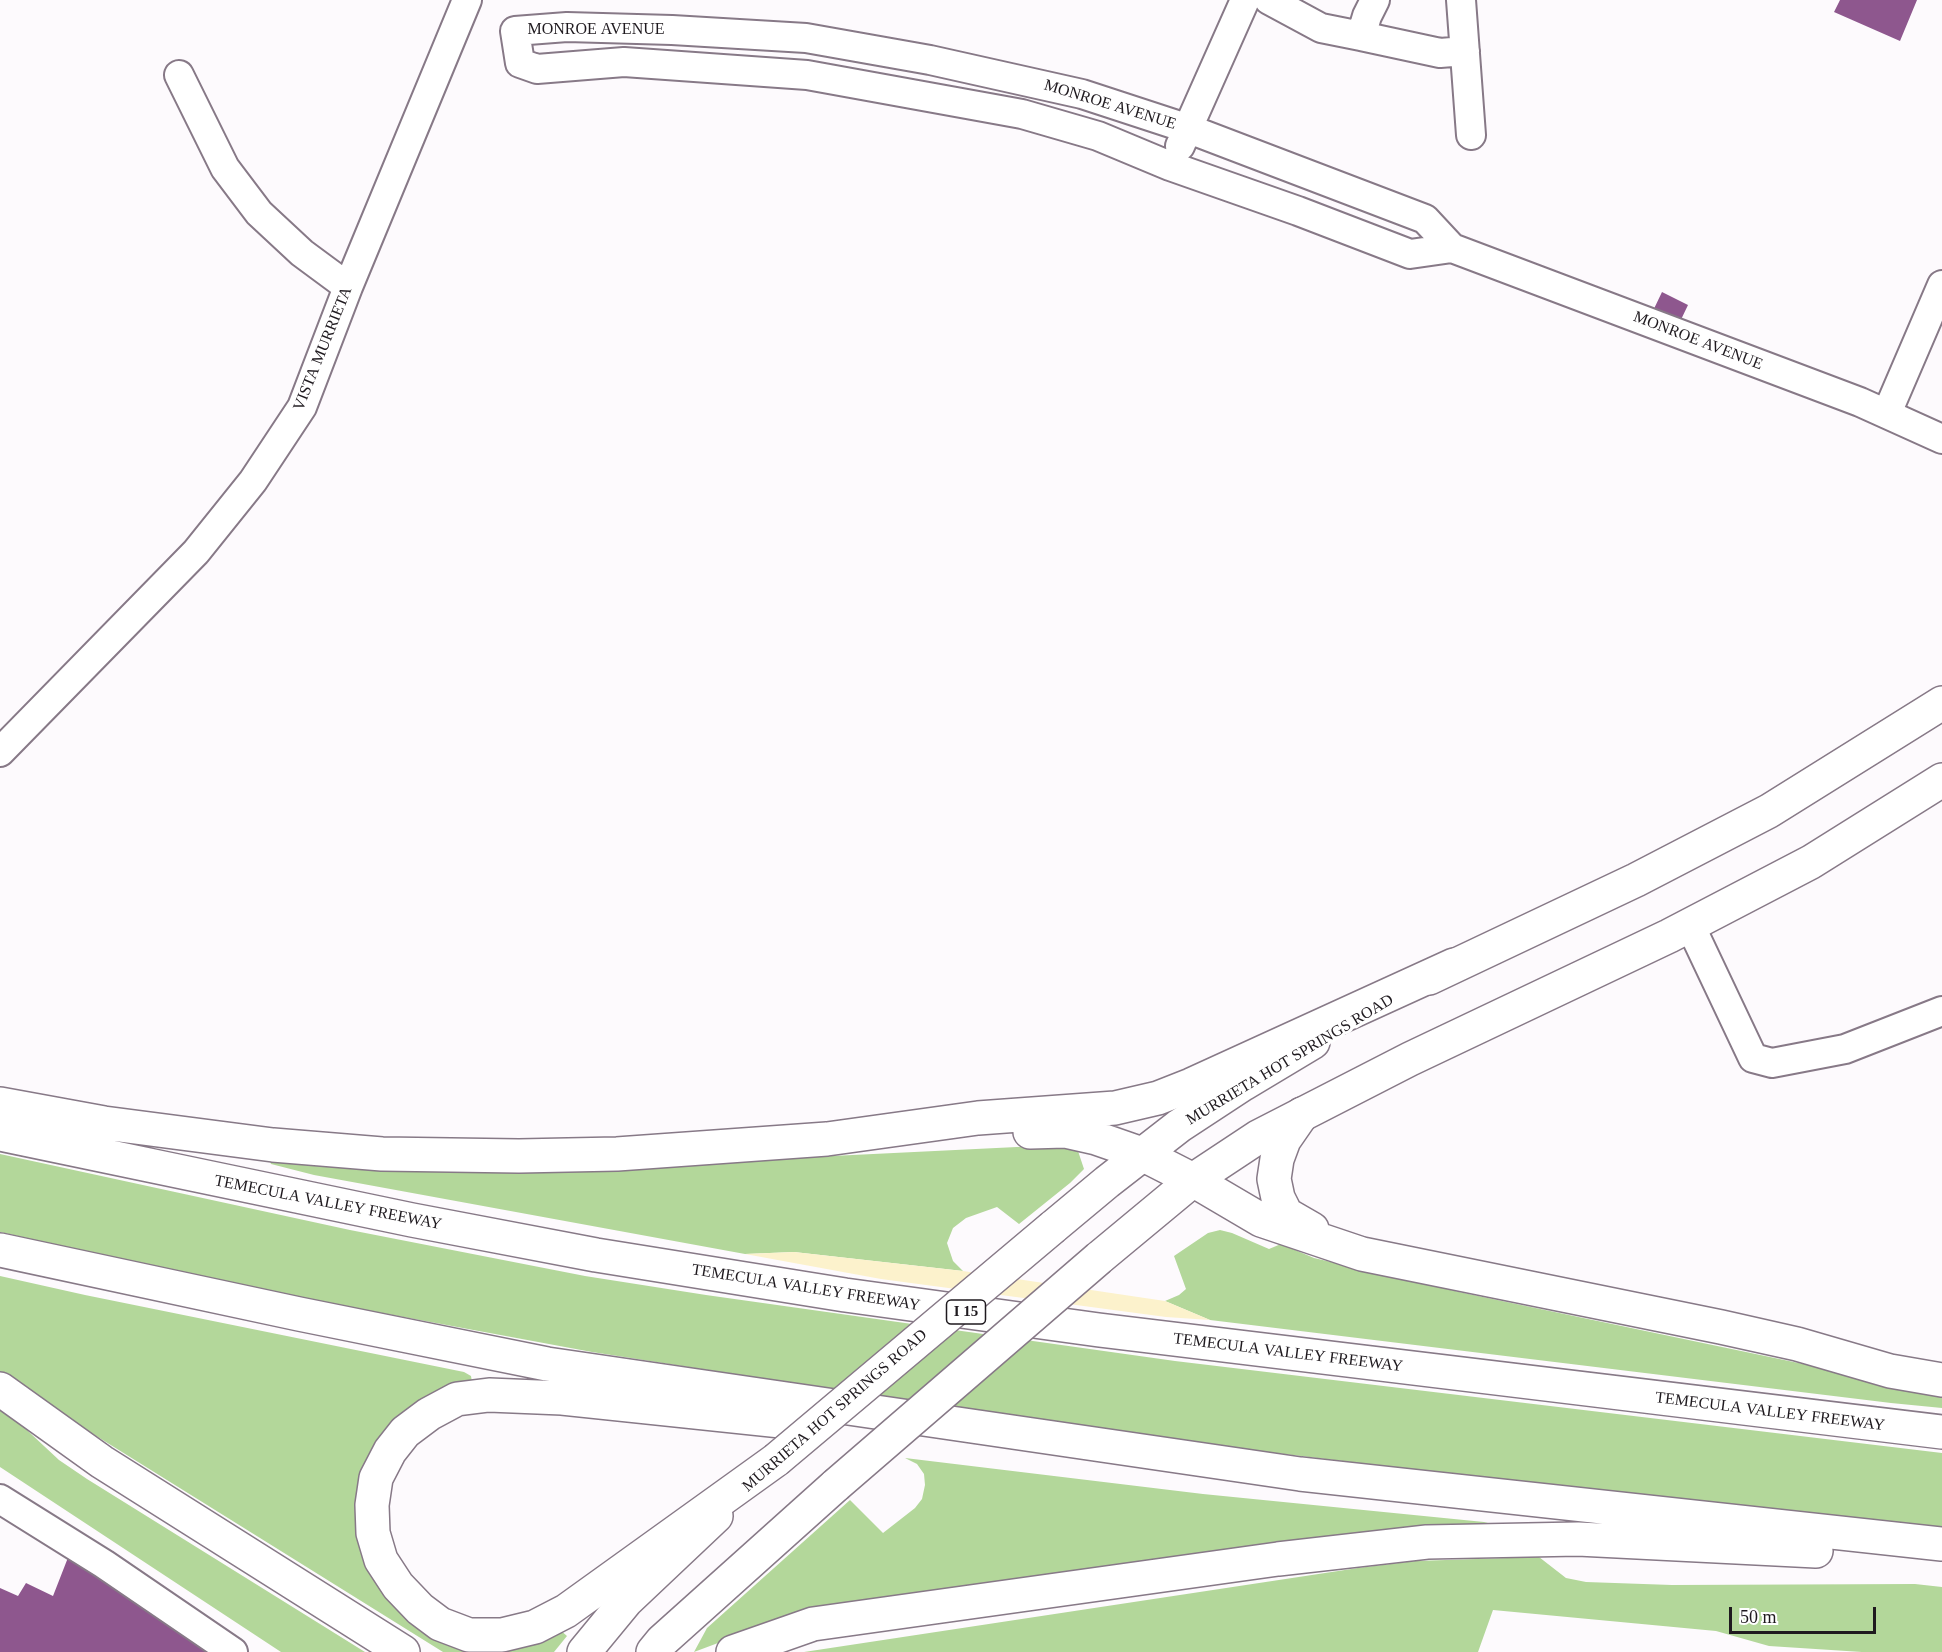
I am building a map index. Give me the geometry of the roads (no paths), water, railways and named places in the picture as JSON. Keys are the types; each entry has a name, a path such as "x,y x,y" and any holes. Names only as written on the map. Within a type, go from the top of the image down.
{"main road":[{"name":"MURRIETA HOT SPRINGS ROAD","path":"584,1652 626,1601 776,1460 1053,1227 1179,1126 1243,1084 1346,1023 1454,965 1636,880 1769,811 1942,703"},
{"path":"653,1652 662,1641 836,1485 1193,1180 1258,1137 1302,1114 1410,1059 1690,925 1811,862 1942,780"},
{"path":"827,1138 978,1118 1115,1108 1158,1098 1454,965"},
{"path":"0,1104 115,1125 273,1145 382,1154 519,1156 617,1154 827,1138 1065,1131 1096,1138 1142,1154 1193,1180 1261,1220 1362,1254 1710,1325 1797,1344 1890,1371 1942,1380"},
{"path":"1302,1114 1284,1140 1277,1159 1274,1179 1278,1198 1286,1214 1362,1254"},
{"name":"TEMECULA VALLEY FREEWAY","path":"0,1134 130,1163 596,1255 844,1295 1099,1330 1942,1432"},
{"path":"0,1250 547,1364 1300,1474"},
{"path":"0,1389 102,1462 403,1652"},
{"path":"776,1460 566,1611 535,1627 502,1635 469,1635 441,1624 420,1609 398,1586 381,1560 372,1533 372,1506 376,1478 390,1451 405,1431 429,1414 457,1399 489,1395 562,1398 1300,1474 1942,1544"},
{"path":"733,1652 813,1624 1278,1559 1427,1542 1578,1539 1942,1558"}],"street":[{"name":"VISTA MURRIETA","path":"0,752 196,552 254,481 302,408 348,287 467,0"},
{"path":"1170,166 1189,129 1245,0"},
{"path":"1269,0 1321,28 1440,53 1465,51"},
{"path":"1361,36 1375,0"},
{"path":"1461,0 1471,135"},
{"name":"MONROE AVENUE","path":"1452,248 1410,254 1170,166 1098,136 1022,114 807,75 624,62 537,69 520,63 515,31 567,27 672,30 806,38 930,60 1082,94 1189,129 1425,219 1452,248 1887,413 1942,438"},
{"path":"179,75 225,168 259,213 302,253 348,287"},
{"path":"1887,413 1942,285"},
{"path":"1690,925 1753,1058 1772,1062 1845,1049 1942,1011"},
{"path":"0,1499 104,1564 233,1652"}]}
